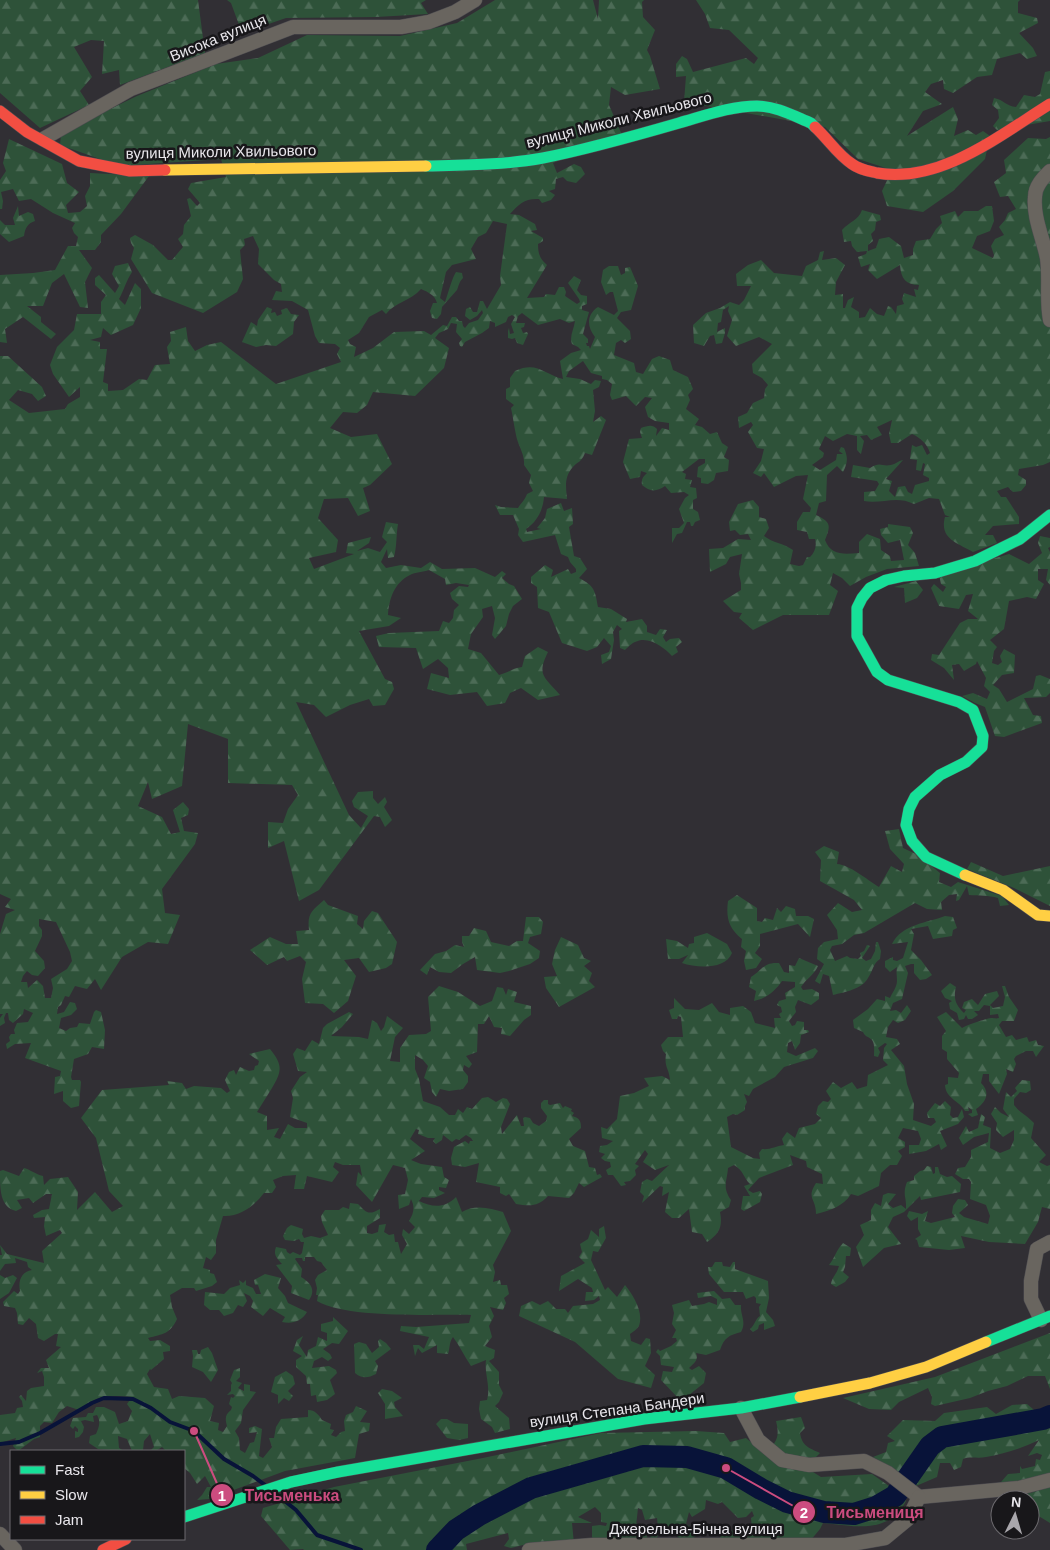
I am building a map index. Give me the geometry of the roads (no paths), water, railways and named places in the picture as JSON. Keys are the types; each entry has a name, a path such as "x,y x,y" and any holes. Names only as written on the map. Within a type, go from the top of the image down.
{"street":[{"name":"Висока вулиця","path":"43,139 131,89 293,26 401,27 429,22 455,12 475,0"},
{"name":"вулиця Миколи Хвильового","path":"0,111 27,132 43,139 79,161 130,171 473,165 542,158 611,142 720,112 759,106 779,110 811,123 840,154 853,165 866,172 904,175 944,166 974,152 1050,104"},
{"path":"1050,171 1039,183 1034,195 1047,260 1047,306 1050,320"},
{"path":"1050,515 1020,538 975,561 935,573 886,580 870,588 857,608 857,636 877,672 888,680 960,702 973,710 983,736 982,747 966,762 940,775 915,797 909,809 906,826 912,841 926,857 1002,890 1038,914 1050,916"},
{"path":"1046,1318 1031,1299 1031,1281 1037,1249 1050,1242"},
{"name":"вулиця Степана Бандери","path":"185,1517 291,1482 422,1456 644,1419 741,1408 870,1384 926,1367 1046,1318"},
{"path":"741,1408 758,1440 782,1460 809,1465 864,1461 888,1474 919,1497 1019,1488 1050,1480"},
{"name":"Джерельна-Бічна вулиця","path":"529,1550 846,1545 885,1538 908,1519 919,1497"},
{"path":"0,1534 14,1550"},
{"path":"103,1550 124,1540"}],"waterway":[{"path":"0,1444 19,1442 40,1433 104,1398 133,1399 151,1408 170,1422 194,1431 224,1459 265,1485"},
{"path":"437,1550 456,1530 479,1515 531,1488 643,1456 687,1457 726,1468 787,1502 824,1512 854,1514 876,1507 895,1496 930,1446 942,1437 1043,1419 1050,1416"},
{"path":"276,1494 296,1510 317,1535 361,1550"}],"place":[{"name":"Тисьменька","path":"194,1431"},
{"name":"Тисьмениця","path":"726,1468"}]}
